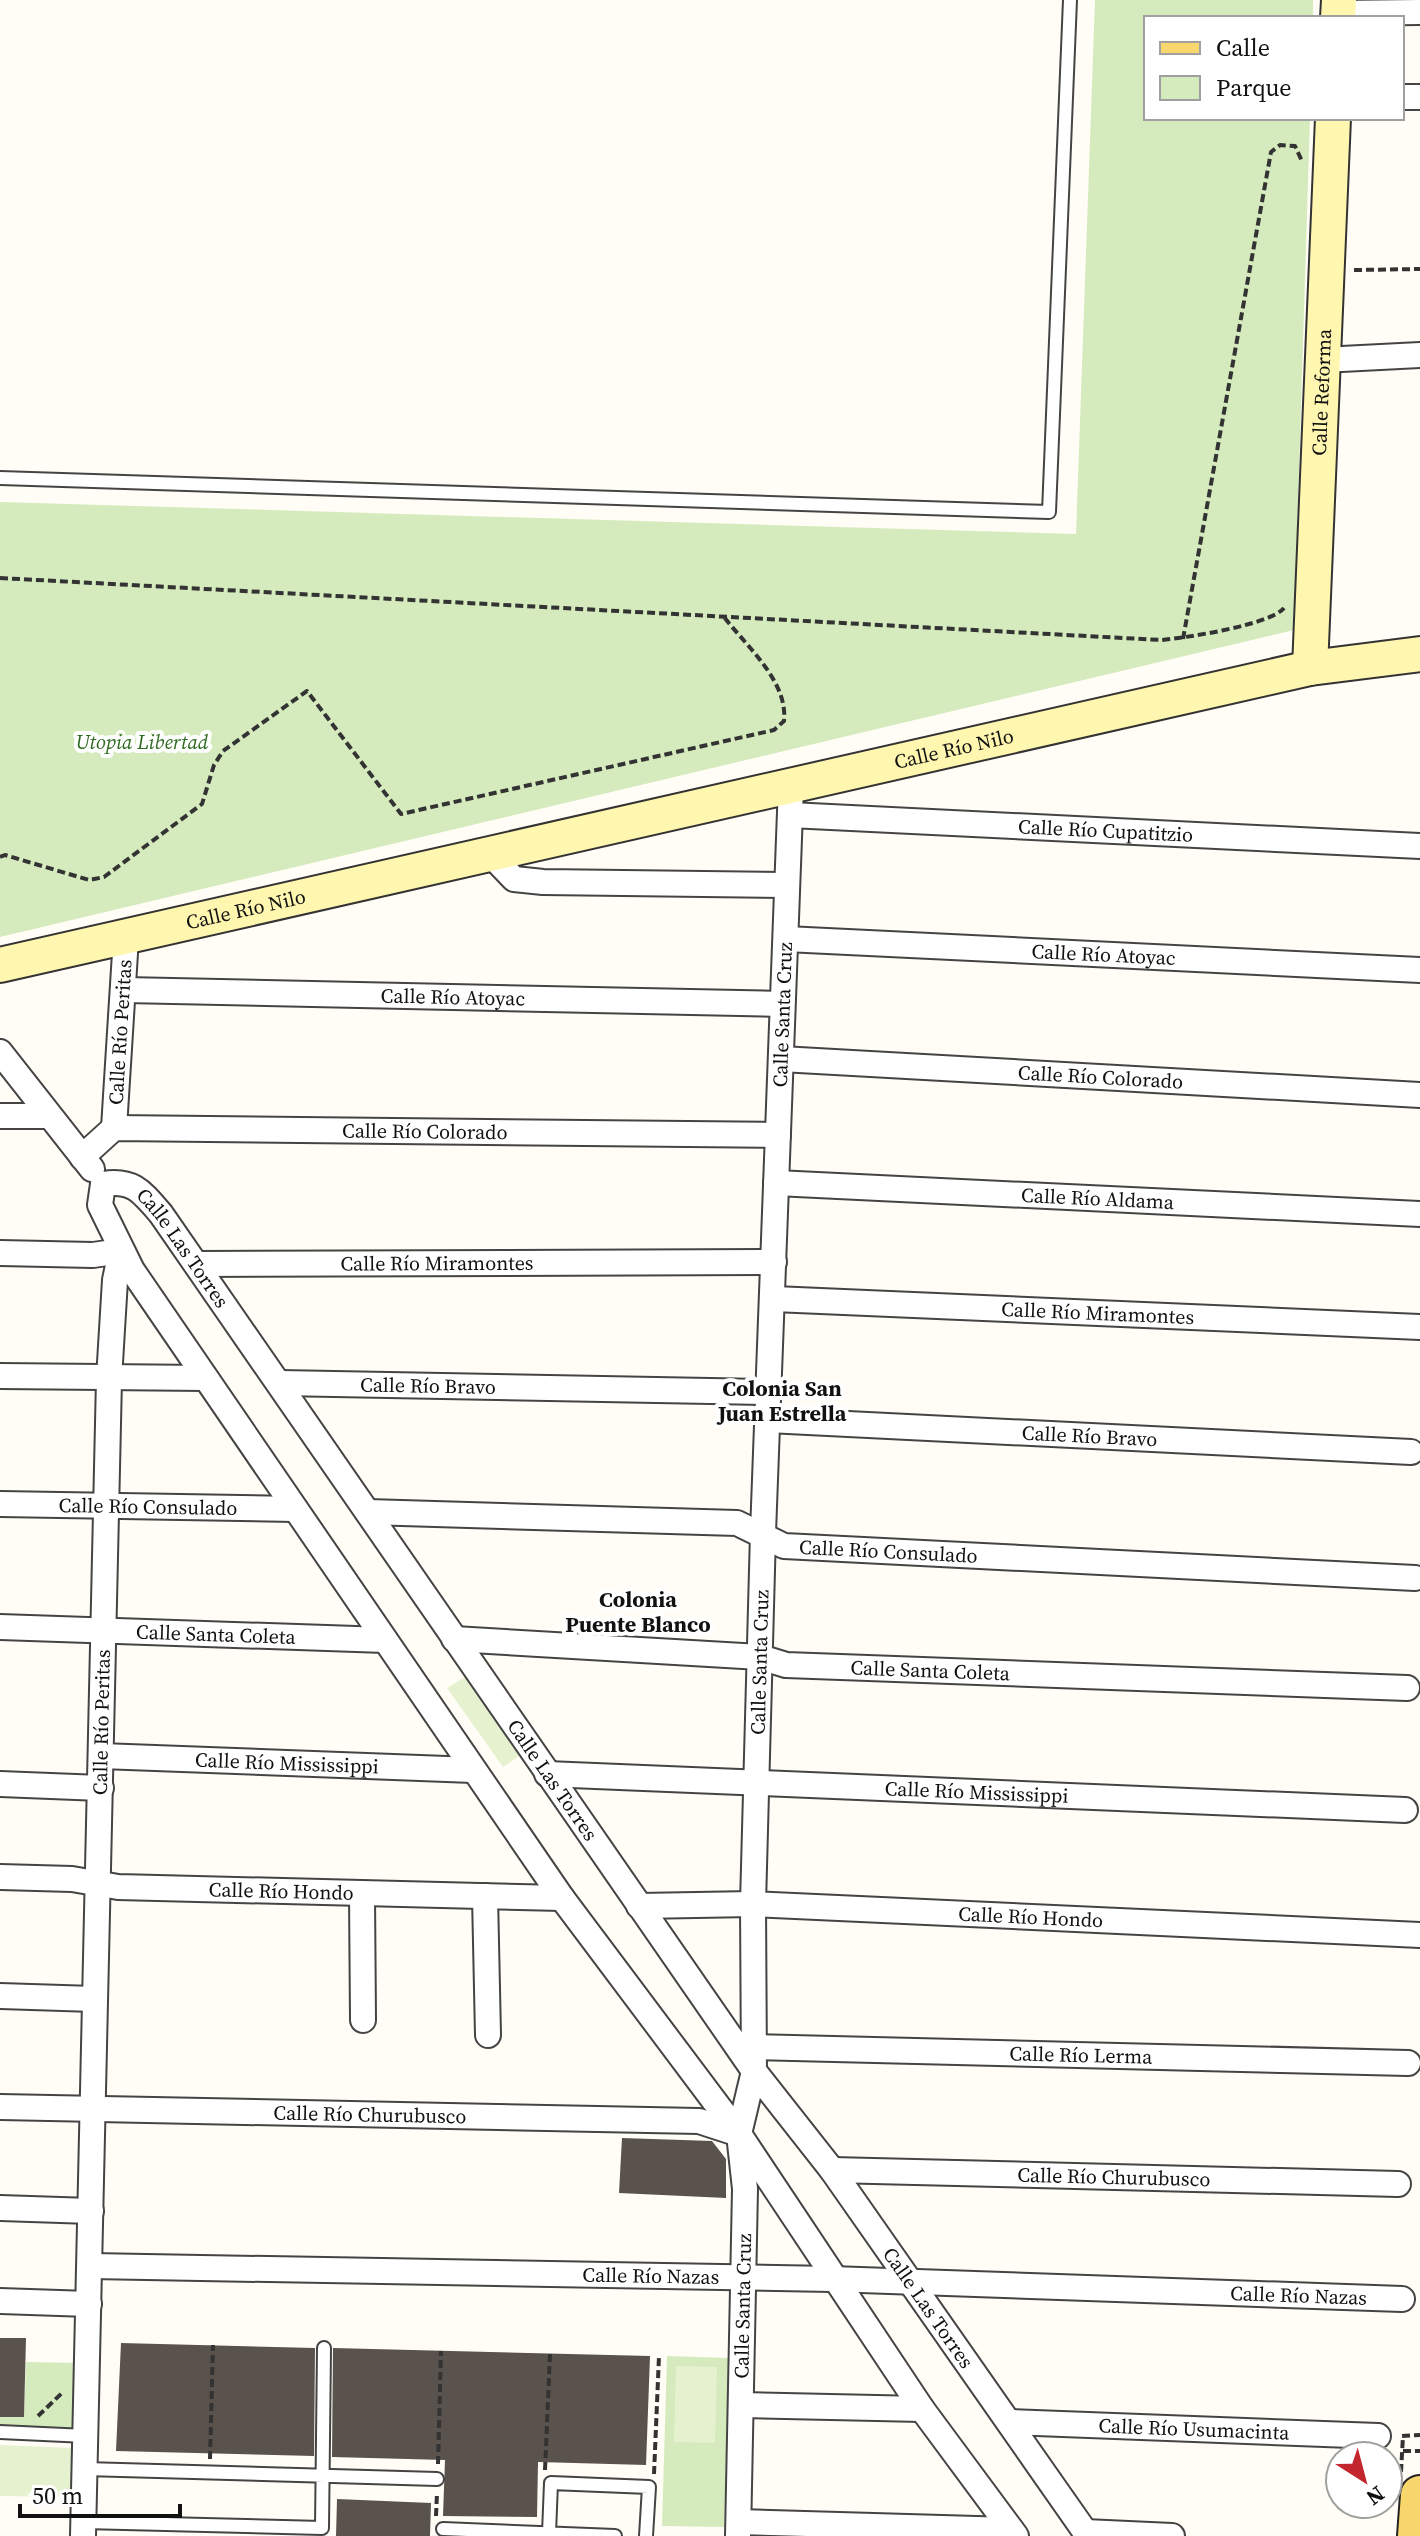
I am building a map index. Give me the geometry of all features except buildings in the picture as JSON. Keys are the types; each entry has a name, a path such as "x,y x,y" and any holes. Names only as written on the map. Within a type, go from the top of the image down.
{"main road":[{"path":"1417,2536 1420,2495"}],"street":[{"path":"1338,10 1420,12"},
{"name":"Calle Reforma","path":"1310,668 1333,120"},
{"path":"1322,360 1420,355"},
{"name":"Calle Río Nilo","path":"0,965 491,855 790,800 1310,668 1420,654"},
{"name":"Calle Río Cupatitzio","path":"790,800 1420,846"},
{"name":"Calle Santa Cruz","path":"738,2529 745,2189 739,2134 754,2059 753,1904 763,1533 790,800"},
{"path":"491,855 514,879 543,882 787,885"},
{"name":"Calle Río Peritas","path":"114,1128 126,937"},
{"name":"Calle Río Atoyac","path":"786,939 1420,970"},
{"name":"Calle Río Atoyac","path":"125,990 782,1004"},
{"path":"0,1052 103,1184 100,1205 121,1251 473,1770 562,1898 739,2134 832,2279 1013,2533"},
{"name":"Calle Río Colorado","path":"781,1059 1420,1095"},
{"path":"0,1116 47,1116"},
{"path":"82,1157 114,1128"},
{"name":"Calle Río Colorado","path":"114,1128 778,1135"},
{"name":"Calle Las Torres","path":"103,1184 122,1181 137,1187 197,1264 639,1906 754,2059 1086,2534"},
{"name":"Calle Río Aldama","path":"776,1183 1420,1214"},
{"path":"0,1253 93,1255 121,1251"},
{"name":"Calle Río Peritas","path":"84,2529 109,1379 115,1280 121,1251"},
{"name":"Calle Río Miramontes","path":"197,1264 774,1262"},
{"name":"Calle Río Miramontes","path":"774,1299 1420,1327"},
{"path":"0,1376 205,1378"},
{"name":"Calle Río Bravo","path":"280,1383 770,1392"},
{"name":"Calle Río Bravo","path":"768,1420 1411,1452"},
{"name":"Calle Río Consulado","path":"0,1504 295,1509"},
{"name":"Calle Río Consulado","path":"368,1512 737,1523 763,1533 784,1546 1415,1578"},
{"name":"Calle Santa Coleta","path":"0,1627 385,1640"},
{"name":"Calle Santa Coleta","path":"454,1639 760,1657 786,1665 1407,1688"},
{"name":"Calle Río Mississippi","path":"101,1756 473,1770"},
{"name":"Calle Río Mississippi","path":"547,1774 1405,1810"},
{"path":"0,1784 101,1788"},
{"name":"Calle Río Hondo","path":"0,1877 118,1887 562,1898"},
{"path":"362,1895 363,2020"},
{"path":"485,1896 488,2035"},
{"name":"Calle Río Hondo","path":"639,1906 753,1904 1420,1935"},
{"path":"0,1996 94,1999"},
{"name":"Calle Río Lerma","path":"754,2059 1408,2063"},
{"name":"Calle Río Churubusco","path":"0,2107 699,2121 739,2134"},
{"name":"Calle Río Churubusco","path":"832,2170 1398,2184"},
{"path":"0,2208 91,2211"},
{"name":"Calle Río Nazas","path":"91,2266 832,2279 1402,2299"},
{"path":"0,2301 89,2304"},
{"path":"742,2405 922,2409"},
{"name":"Calle Río Usumacinta","path":"1010,2422 1378,2436"},
{"path":"738,2529 1013,2533"},
{"path":"1086,2534 1172,2536"}],"lane":[{"path":"0,478 1049,512 1070,0"},
{"path":"84,2529 322,2528 324,2348"},
{"path":"0,2432 86,2436"},
{"path":"85,2469 437,2479"},
{"path":"549,2533 551,2483 649,2487 646,2536"},
{"path":"439,2529 615,2536"}],"path":[{"path":"1183,639 1271,152 1280,145 1295,146 1302,157 1302,173"},
{"path":"1326,271 1420,269"},
{"path":"0,578 1161,640 1183,639 1266,618 1280,613 1289,602"},
{"path":"0,857 5,855 89,880 104,877 202,804 214,765 223,751 307,691 401,814 774,730 784,721 785,705 780,689 724,617"},
{"path":"209,2472 213,2345"},
{"path":"439,2529 437,2479 441,2351"},
{"path":"544,2477 550,2354"},
{"path":"654,2481 659,2356"},
{"path":"21,2433 88,2368"},
{"path":"1403,2436 1403,2451 1420,2451"}],"green space":[{"name":"Utopia Libertad","path":"1095,0 1313,0 1313,16 1144,16 1144,120 1310,120 1294,630 0,937 0,502 1076,534"},
{"path":"470,1674 525,1752 503,1767 447,1688"},
{"path":"667,2356 729,2358 724,2527 662,2526"},
{"path":"26,2362 81,2363 79,2432 0,2428 0,2417 24,2417"},
{"path":"676,2366 717,2367 715,2443 674,2442"},
{"path":"0,2445 75,2448 73,2497 0,2496"}],"district":[{"name":"Colonia San Juan Estrella","path":"782,1400"},
{"name":"Colonia Puente Blanco","path":"638,1612"}]}
